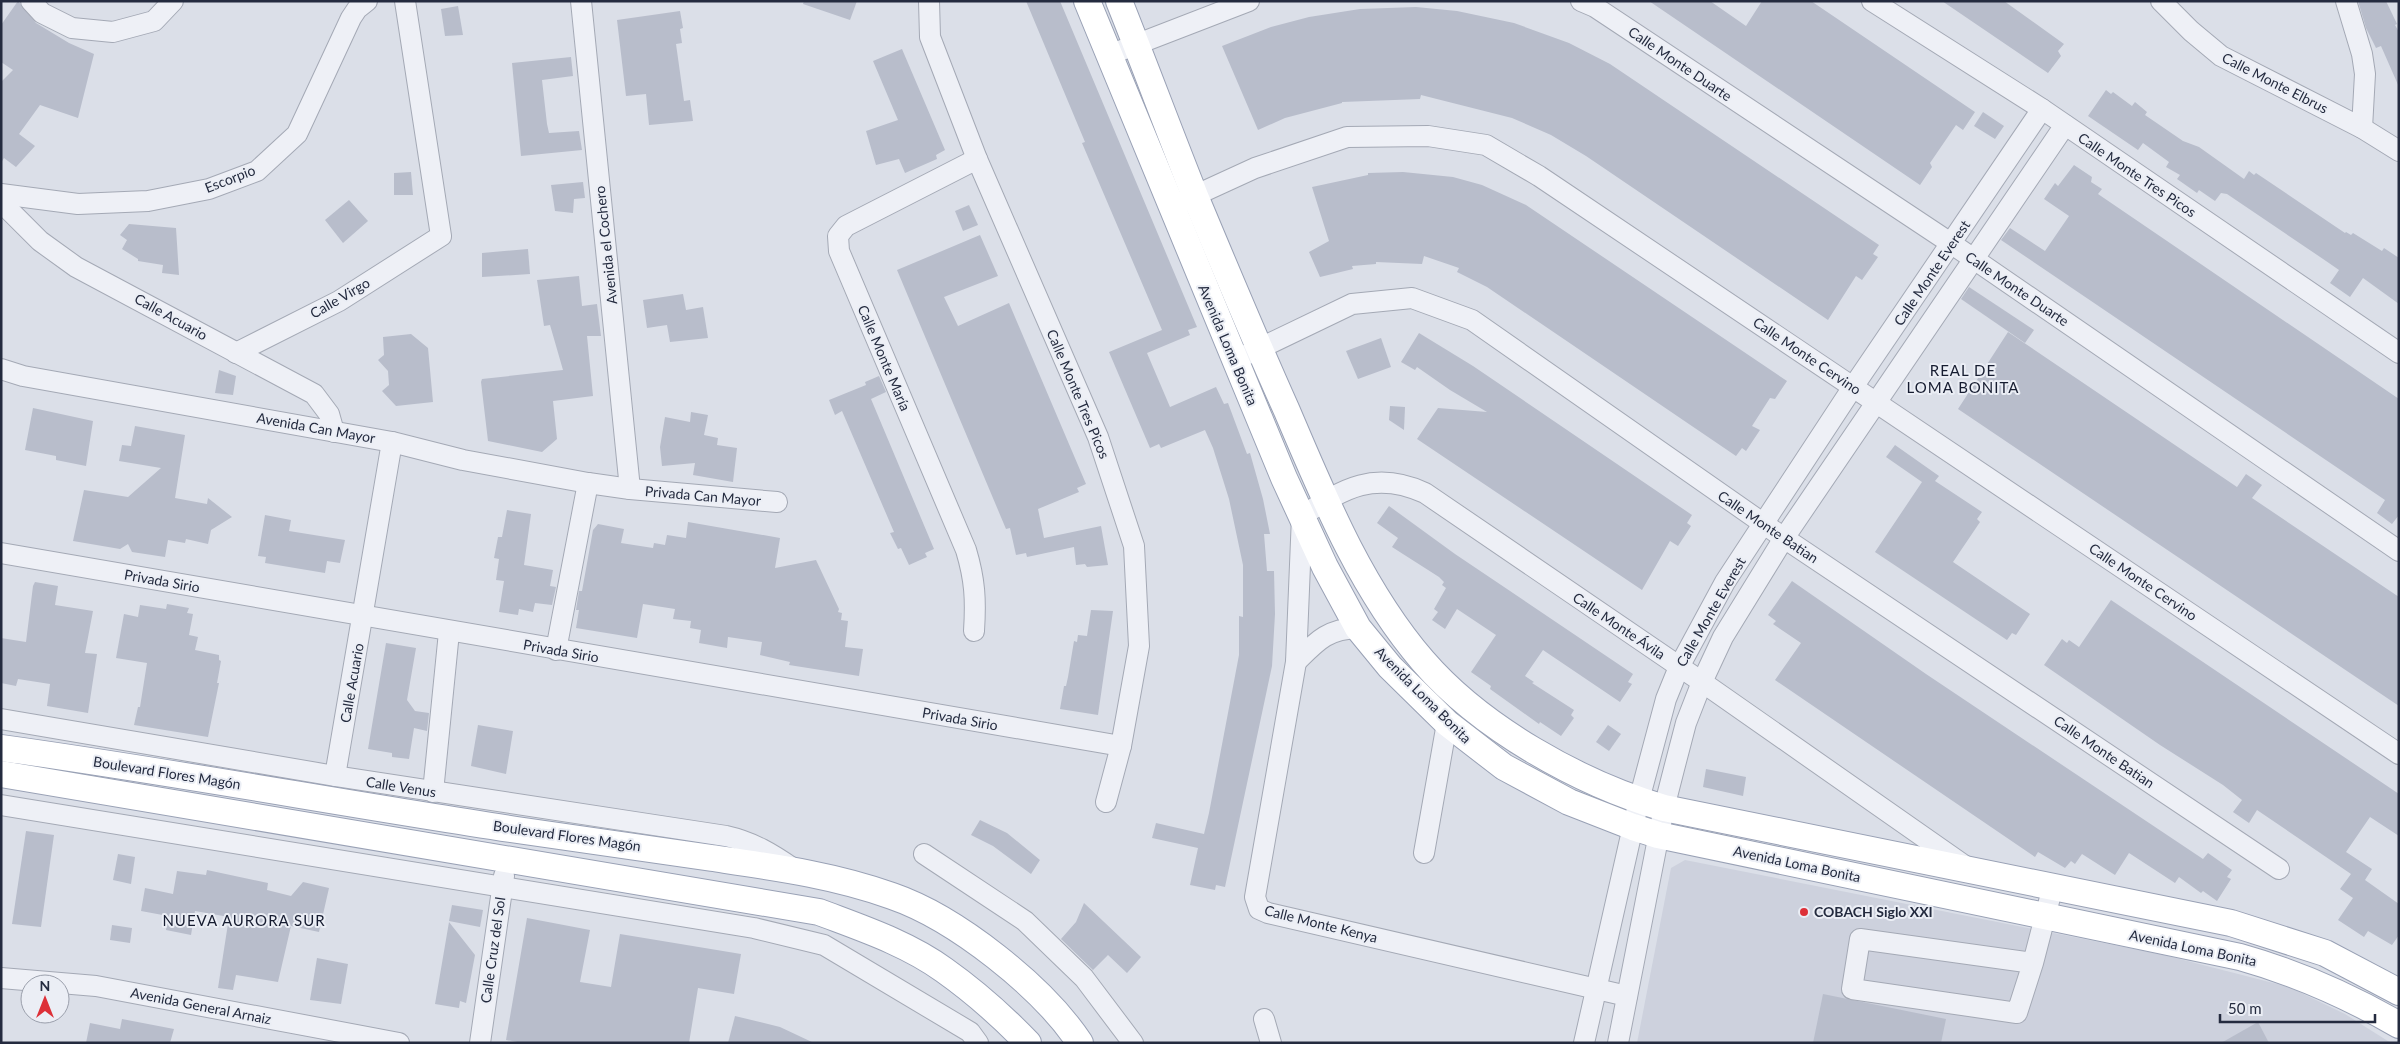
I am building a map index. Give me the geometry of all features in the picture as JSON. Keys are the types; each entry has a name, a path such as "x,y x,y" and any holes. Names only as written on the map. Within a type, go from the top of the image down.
{"main road":[{"name":"Avenida Loma Bonita","path":"1087,1 1234,360 1325,567 1358,628 1390,667 1448,723 1485,754 1532,783 1569,802 1658,835 2240,957 2279,968 2352,998 2399,1025"},
{"name":"Avenida Loma Bonita","path":"1119,1 1195,195 1259,349 1326,500 1366,579 1389,618 1424,662 1465,702 1491,722 1547,757 1639,800 1664,808 2231,923 2325,953 2399,992"},
{"name":"Boulevard Flores Magón","path":"1,748 511,828 794,870 844,881 894,896 942,919 1024,980 1066,1022 1080,1043"},
{"name":"Boulevard Flores Magón","path":"1,774 819,912 877,933 942,969 994,1008 1028,1043"}],"street":[{"path":"31,1 42,13 72,28 113,32 154,21 173,1"},
{"name":"Escorpio","path":"1,194 78,204 148,201 209,189 257,171 297,134 351,18 366,1"},
{"name":"Calle Virgo","path":"236,353 339,301 440,236 405,1"},
{"name":"Avenida el Cochero","path":"581,1 630,489"},
{"name":"Calle Monte Tres Picos","path":"928,1 930,37 977,159 1098,436 1134,546 1139,646 1121,746 1106,802"},
{"path":"1109,55 1250,1"},
{"name":"Calle Monte Duarte","path":"1581,1 1595,7 1952,244 2399,551"},
{"name":"Calle Monte Tres Picos","path":"1872,1 2042,109 2399,354"},
{"name":"Calle Monte Elbrus","path":"2161,1 2191,31 2221,56 2362,128 2399,152"},
{"path":"2346,1 2363,60 2365,74 2362,128"},
{"name":"Calle Monte Everest","path":"1584,1043 1639,800 1666,699 1678,667 1725,582 1853,387 2042,109"},
{"name":"Calle Monte Everest","path":"1618,1043 1664,808 1686,723 1702,682 1723,637 1784,538 1975,260 2065,125"},
{"name":"Calle Monte Cervino","path":"1171,207 1255,168 1347,137 1428,136 1486,145 1538,176 2399,754"},
{"name":"Calle Monte María","path":"974,631 976,599 974,574 966,550 839,251 838,236 846,226 977,159"},
{"name":"Calle Acuario","path":"1,202 40,241 76,266 314,394 329,414 334,432"},
{"name":"Calle Monte Batian","path":"1234,360 1352,304 1412,298 1472,320 1764,525 2279,869"},
{"name":"Avenida Can Mayor","path":"1,369 23,376 392,442 463,460 630,489"},
{"name":"Calle Acuario","path":"335,776 392,442"},
{"name":"Calle Monte Ávila","path":"1302,516 1326,500 1353,486 1376,482 1393,482 1425,493 1702,682 1971,870"},
{"path":"556,650 588,483"},
{"name":"Privada Can Mayor","path":"630,489 777,502"},
{"name":"Calle Monte Kenya","path":"1302,516 1296,662 1255,897 1259,909 1268,914 1596,987 1627,996"},
{"name":"Privada Sirio","path":"1,553 449,632 1121,746"},
{"path":"1296,662 1316,642 1328,634 1358,628"},
{"path":"433,792 449,632"},
{"name":"Calle Venus","path":"1,719 433,792 726,836 746,841 765,850 794,870"},
{"path":"1424,853 1448,723"},
{"path":"1,804 754,928 824,945 970,1032 978,1043"},
{"path":"924,854 1025,921 1084,978 1133,1043"},
{"name":"Calle Cruz del Sol","path":"480,1043 506,858"},
{"path":"2033,963 1860,939 1852,989 2017,1013 2033,963 2053,886"},
{"name":"Avenida General Arnaiz","path":"1,978 33,979 96,986 399,1043"},
{"path":"1264,1019 1271,1043"}],"shaded area":[{"name":"COBACH Siglo XXI","path":"1685,860 2164,955 2289,987 2345,1014 2391,1043 1637,1043 1671,868"}],"building":[{"path":"18,1 36,23 69,43 94,54 78,118 40,105 19,134 35,146 16,167 4,158 1,163 1,82 13,70 1,62 1,25"},
{"path":"804,1 857,1 850,20 803,4"},
{"path":"1026,1 1060,1 1197,327 1188,330 1190,335 1147,353 1170,407 1216,387 1224,404 1228,403 1247,454 1250,453 1263,499 1270,534 1264,534 1267,571 1274,571 1275,614 1272,666 1225,887 1216,885 1215,890 1190,885 1198,848 1152,838 1156,823 1204,834 1209,813 1239,655 1239,616 1243,617 1243,565 1229,499 1213,448 1205,430 1161,448 1159,444 1150,448 1109,352 1162,330 1082,143 1085,142"},
{"path":"1649,1 1710,1 1746,26 1762,1 1811,1 1975,112 1963,130 1956,125 1930,163 1932,167 1920,185"},
{"path":"1942,1 2004,1 2064,44 2058,51 2061,56 2048,73"},
{"path":"2358,1 2386,1 2397,24 2395,25 2399,32 2399,87 2381,46 2376,48 2366,28"},
{"path":"458,6 463,35 445,36 441,9"},
{"path":"1416,7 1457,11 1514,23 1569,43 1610,64 1879,245 1873,254 1878,257 1862,280 1856,276 1828,320 1586,156 1551,135 1512,118 1421,95 1420,99 1342,102 1285,118 1258,130 1222,46 1271,27 1309,17 1360,9"},
{"path":"680,11 683,28 680,29 682,43 676,44 684,101 690,100 693,121 649,125 646,94 626,96 617,20"},
{"path":"902,49 945,150 936,155 937,159 905,173 899,159 876,165 866,131 898,120 873,61"},
{"path":"571,57 573,76 542,80 547,124 549,133 579,131 582,150 521,156 512,63"},
{"path":"2106,90 2111,94 2113,92 2132,106 2135,102 2147,112 2145,115 2183,141 2199,147 2244,179 2249,171 2254,175 2256,173 2345,233 2351,235 2353,233 2382,251 2384,248 2399,258 2399,304 2363,278 2350,297 2330,283 2339,270 2326,261 2227,194 2221,193 2215,201 2199,190 2197,193 2177,179 2180,175 2166,167 2169,162 2143,143 2138,150 2088,116"},
{"path":"1983,112 2004,126 1995,139 1974,126"},
{"path":"2074,165 2092,177 2091,182 2102,189 2098,194 2399,399 2399,515 2392,524 2377,513 2385,500 2001,240 2010,228 2045,251 2069,216 2044,199 2055,183 2058,186"},
{"path":"411,172 413,195 394,195 394,173"},
{"path":"1403,172 1453,177 1482,185 1526,205 1787,381 1775,399 1770,398 1752,426 1760,430 1746,451 1742,448 1736,456 1487,287 1457,272 1459,268 1424,256 1422,264 1376,262 1376,264 1352,266 1353,269 1320,277 1309,252 1329,241 1312,187 1368,175 1368,173"},
{"path":"583,182 585,198 574,199 573,213 555,211 551,185"},
{"path":"349,200 368,221 343,243 325,220"},
{"path":"969,205 978,225 963,231 955,211"},
{"path":"129,224 176,228 179,275 162,273 163,265 138,261 138,259 122,249 127,240 120,235"},
{"path":"980,235 998,276 944,297 958,326 1009,303 1086,484 1077,488 1079,492 1038,509 1044,538 1101,526 1108,565 1087,567 1085,564 1076,565 1074,547 1027,557 1026,553 1016,555 1010,528 1006,529 897,270"},
{"path":"528,249 530,274 482,277 482,253"},
{"path":"579,276 582,306 597,304 601,336 587,336 593,396 553,401 557,439 542,452 488,441 482,379 563,370 550,325 544,326 537,280"},
{"path":"1969,287 2034,330 2025,343 1961,299"},
{"path":"683,294 686,310 703,307 708,338 670,342 667,325 647,328 643,300"},
{"path":"2008,332 2237,487 2246,474 2262,485 2252,498 2399,597 2399,706 1958,409"},
{"path":"1419,333 1473,366 1692,515 1687,523 1691,526 1678,546 1670,541 1642,590 1417,439 1438,408 1487,412 1450,390 1417,367 1415,370 1401,362"},
{"path":"411,334 428,348 433,402 396,406 382,391 389,385 388,371 378,360 384,355 383,337"},
{"path":"1381,338 1391,367 1358,379 1346,351"},
{"path":"219,370 236,376 233,395 215,393"},
{"path":"879,376 886,392 871,399 934,549 925,553 927,557 909,565 901,548 898,549 890,533 894,532 842,411 835,415 829,400 866,385 865,382"},
{"path":"1390,406 1405,407 1404,430 1389,420"},
{"path":"33,408 93,421 86,466 56,460 56,456 25,450"},
{"path":"691,412 708,415 704,435 718,438 717,445 737,448 733,482 693,475 695,463 662,466 660,447 665,417 690,422"},
{"path":"135,426 185,435 175,498 207,504 208,498 232,517 211,530 208,544 186,539 185,543 168,540 165,557 132,552 128,544 120,549 73,541 84,490 128,497 161,468 119,461 122,445 131,446"},
{"path":"1895,445 1939,476 1935,481 1982,512 1977,519 1980,522 1953,562 2030,614 2016,635 2012,633 2007,640 1875,552 1922,482 1886,457"},
{"path":"1389,506 1455,554 1633,674 1628,682 1632,684 1620,702 1543,650 1525,676 1534,682 1532,683 1574,710 1571,715 1574,718 1561,736 1540,722 1539,724 1490,689 1491,686 1471,672 1496,635 1457,609 1445,629 1432,620 1438,612 1434,609 1446,588 1442,585 1444,582 1392,547 1398,538 1377,523"},
{"path":"507,510 531,514 524,565 553,570 550,586 556,587 552,605 535,603 533,612 519,609 518,615 499,612 504,581 496,580 499,559 494,558 498,537 502,537"},
{"path":"265,515 291,520 289,531 345,540 340,563 327,561 325,573 265,563 266,557 258,556"},
{"path":"688,522 780,538 775,568 816,560 839,609 838,612 842,613 841,620 848,621 845,647 863,649 859,676 789,665 790,662 760,655 762,642 728,637 727,648 699,643 701,630 690,628 691,621 673,619 675,609 643,604 637,638 576,628 579,610 576,610 579,591 582,591 593,530 598,524 624,529 621,543 653,548 654,543 665,545 667,535 686,538"},
{"path":"1792,581 1926,674 2203,859 2208,853 2232,870 2227,877 2231,879 2217,901 2203,891 2201,893 2179,877 2175,883 2129,853 2115,875 2082,854 2075,864 2071,861 2065,868 2038,852 2035,857 1775,680 1801,643 1773,624 1776,621 1768,615"},
{"path":"35,582 58,586 55,605 93,611 85,653 97,654 88,713 47,706 50,684 18,679 16,686 1,683 1,638 26,642"},
{"path":"2111,600 2399,794 2399,836 2370,817 2346,852 2372,869 2365,880 2399,904 2399,935 2392,945 2368,931 2364,937 2338,920 2353,898 2340,889 2351,874 2257,810 2249,823 2233,812 2242,800 2223,785 2160,745 2044,665 2062,639 2067,643 2069,640 2079,647"},
{"path":"167,604 189,608 187,613 193,614 189,635 198,637 195,650 219,655 219,660 221,661 217,683 219,683 208,737 134,725 138,707 140,707 147,663 116,658 124,614 138,617 140,605 166,609"},
{"path":"1091,610 1113,611 1098,715 1060,709 1074,641 1077,642 1078,635 1087,636"},
{"path":"386,643 416,648 407,700 415,711 429,713 427,731 414,728 409,759 392,757 392,753 368,749"},
{"path":"478,725 513,731 506,774 471,766"},
{"path":"1608,725 1621,734 1609,751 1596,742"},
{"path":"1706,769 1746,777 1743,796 1703,787"},
{"path":"980,820 1007,833 1040,860 1031,874 993,846 971,835"},
{"path":"26,831 54,835 41,927 12,924"},
{"path":"118,854 135,857 131,884 113,880"},
{"path":"207,870 268,883 267,890 291,896 303,882 329,888 319,932 291,926 278,982 236,975 233,990 218,988 229,917 195,911 191,935 166,930 168,916 141,911 145,888 173,894 177,871 206,875"},
{"path":"1084,903 1141,957 1127,973 1108,955 1093,970 1061,939 1076,922"},
{"path":"452,905 483,910 480,927 449,921"},
{"path":"527,918 590,930 580,982 611,987 620,934 741,954 734,994 698,988 689,1043 523,1043 506,1040"},
{"path":"449,922 475,955 466,1003 460,1001 459,1008 435,1004"},
{"path":"112,925 132,928 130,943 110,940"},
{"path":"317,958 348,964 341,1004 310,1000"},
{"path":"1823,994 1946,1019 1941,1043 1813,1043"},
{"path":"735,1016 780,1027 814,1043 728,1043"},
{"path":"122,1019 174,1029 170,1043 86,1043 90,1023 120,1029"},
{"path":"2258,1022 2269,1043 2221,1043"}],"place":[{"name":"COBACH Siglo XXI","path":"1804,912"}],"district":[{"name":"REAL DE LOMA BONITA","path":"1963,380"},
{"name":"NUEVA AURORA SUR","path":"244,921"}]}
